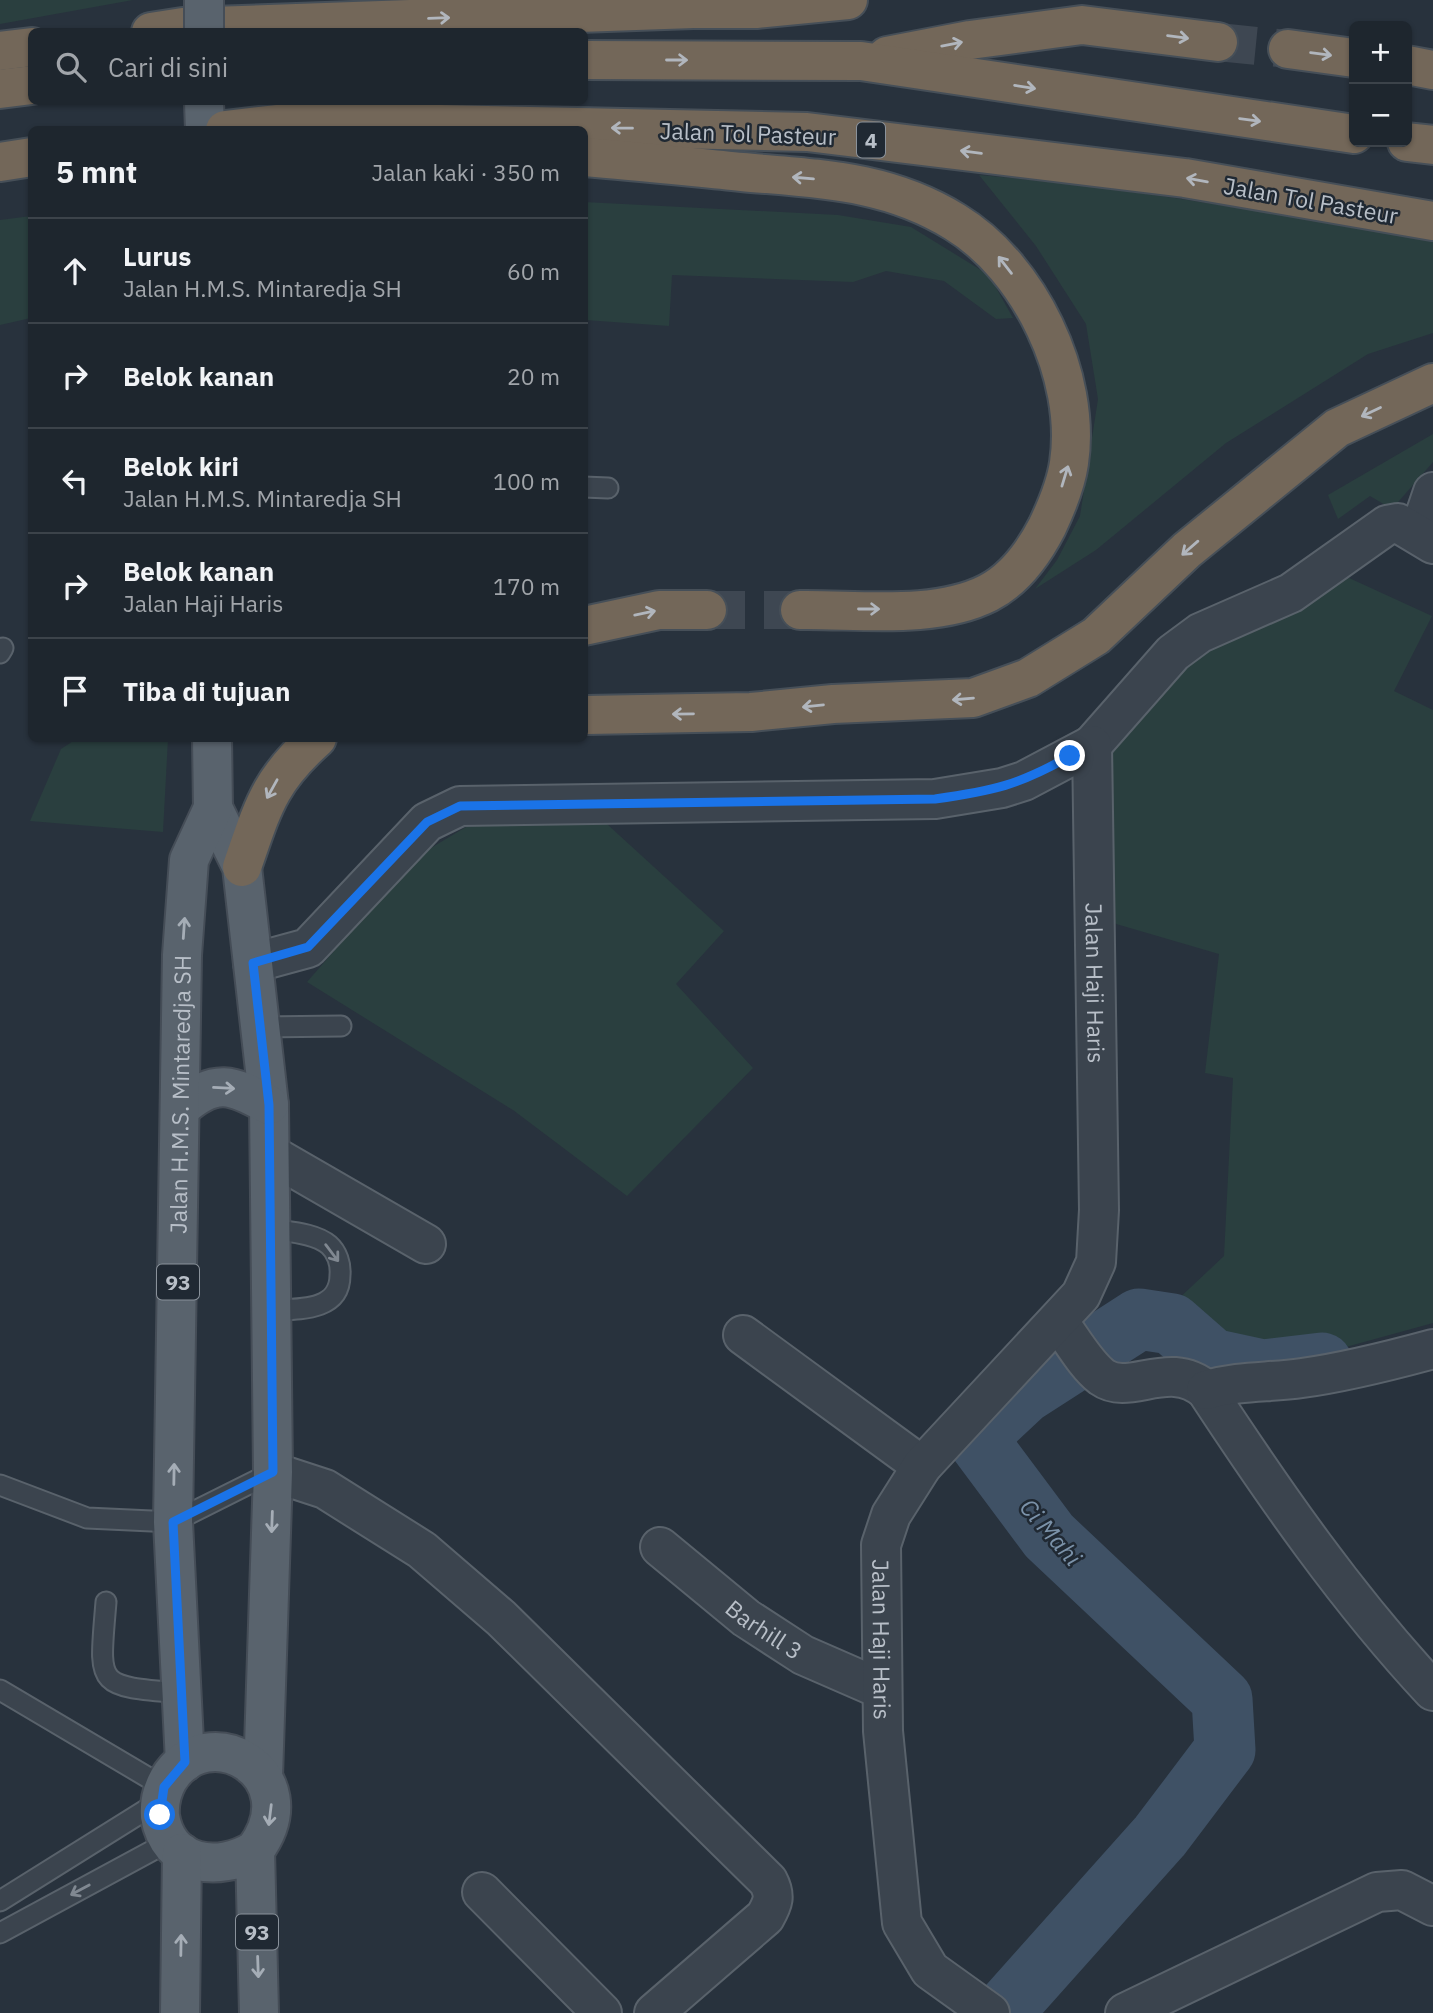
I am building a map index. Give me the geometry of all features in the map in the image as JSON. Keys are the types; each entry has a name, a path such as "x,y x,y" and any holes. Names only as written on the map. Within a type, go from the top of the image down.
{"highway":[{"path":"176,28 756,9 848,0"},
{"path":"861,61 970,40 1082,25 1218,42"},
{"path":"0,51 28,48"},
{"path":"1288,50 1349,57"},
{"path":"588,60 861,61 1349,133"},
{"path":"1412,66 1433,70"},
{"path":"0,89 28,86"},
{"name":"Jalan Tol Pasteur","path":"300,126 388,126"},
{"name":"Jalan Tol Pasteur","path":"588,129 807,132 1185,178 1433,221"},
{"path":"1412,143 1433,145"},
{"path":"588,157 857,183 913,200 956,222 993,250 1024,289 1054,349 1066,382 1069,463 1054,513 1022,568 989,592 960,604 933,609 800,610"},
{"path":"0,162 28,158"},
{"path":"588,715 751,712 844,704 973,698 1028,678 1096,636 1187,551 1337,428 1433,383"},
{"path":"588,625 659,610 707,610"},
{"path":"242,867 271,787 292,761 313,742"}],"main road":[{"path":"204,0 204,28"},
{"path":"205,105 205,126"},
{"name":"Jalan H.M.S. Mintaredja SH","path":"212,742 213,808 242,867 269,1105 273,1472 263,1777 271,1795 272,1815 267,1834 255,1850 259,2013"},
{"name":"Jalan H.M.S. Mintaredja SH","path":"180,2013 176,1847 164,1829 181,1693 173,1522 183,955 189,860 213,808"},
{"path":"181,1107 200,1091 227,1087 244,1091 269,1105"},
{"path":"170,1783 200,1755 218,1752 235,1756 250,1764 263,1777"},
{"path":"176,1847 199,1862 219,1865 238,1860 255,1850"}],"street":[{"path":"253,963 308,947 427,822 460,806 935,799 1002,788 1024,781 1092,745 1173,653 1199,633 1291,593 1387,525 1398,523 1426,539 1433,492"},
{"name":"Jalan Haji Haris","path":"983,2009 930,1970 902,1923 890,1815 881,1689 881,1545 891,1515 922,1466 1065,1330 1096,1262 1092,745"},
{"path":"270,1154 426,1244"},
{"path":"1065,1330 1097,1372 1108,1380 1119,1382 1176,1374 1193,1379 1206,1390 1260,1476 1384,1639 1433,1691"},
{"path":"743,1335 922,1466"},
{"path":"1206,1390 1238,1381 1299,1379 1366,1368 1433,1349"},
{"path":"273,1472 325,1489 422,1550 501,1618 768,1881 774,1892 773,1904 765,1917 654,2013"},
{"name":"Barhill 3","path":"660,1547 746,1618 803,1655 881,1689"},
{"path":"1125,2013 1377,1892 1402,1890 1433,1906"},
{"path":"482,1892 602,2013"}],"lane":[{"path":"588,487 608,488"},
{"path":"261,1027 341,1026"},
{"path":"271,1229 307,1235 328,1245 341,1264 340,1284 331,1300 310,1308 273,1310"},
{"path":"0,1485 87,1518 173,1522 273,1472"},
{"path":"106,1601 102,1653 104,1672 115,1684 129,1689 181,1693"},
{"path":"0,1690 170,1783 0,1901"},
{"path":"0,1933 176,1847"}],"green space":[{"path":"0,0 133,0 0,24"},
{"path":"979,175 1207,203 1433,242 1433,333 1368,354 1226,443 1096,550 1035,589 1057,560 1080,516 1098,399 1086,324 1036,246"},
{"path":"588,202 838,215 911,227 989,275 1013,318 996,319 944,281 886,271 853,282 672,275 669,326 588,320"},
{"path":"28,216 28,319 0,325 0,220"},
{"path":"1433,434 1433,462 1392,509 1370,496 1338,519 1328,495"},
{"path":"1336,572 1432,616 1394,691 1433,710 1433,1323 1324,1353 1232,1350 1201,1339 1174,1303 1224,1256 1233,1078 1205,1073 1219,954 1106,921 1100,752 1154,681"},
{"path":"72,742 168,742 163,832 30,821 61,749"},
{"path":"596,814 724,931 676,984 753,1068 627,1196 513,1110 307,982 416,857 466,827"}],"waterway":[{"name":"Ci Mahi","path":"1002,2013 1160,1836 1225,1750 1222,1699 1049,1536 976,1438 1024,1393 1139,1319 1172,1324 1212,1359 1263,1370 1322,1363"}],"tunnel":[{"path":"1218,42 1288,49"},
{"path":"707,610 800,610"}],"route":[{"path":"160,1815 164,1787 173,1773 185,1762 173,1522 273,1472 269,1105 253,963 286,956 308,947 427,822 460,806 935,799 1002,788 1024,781 1070,756"}]}
